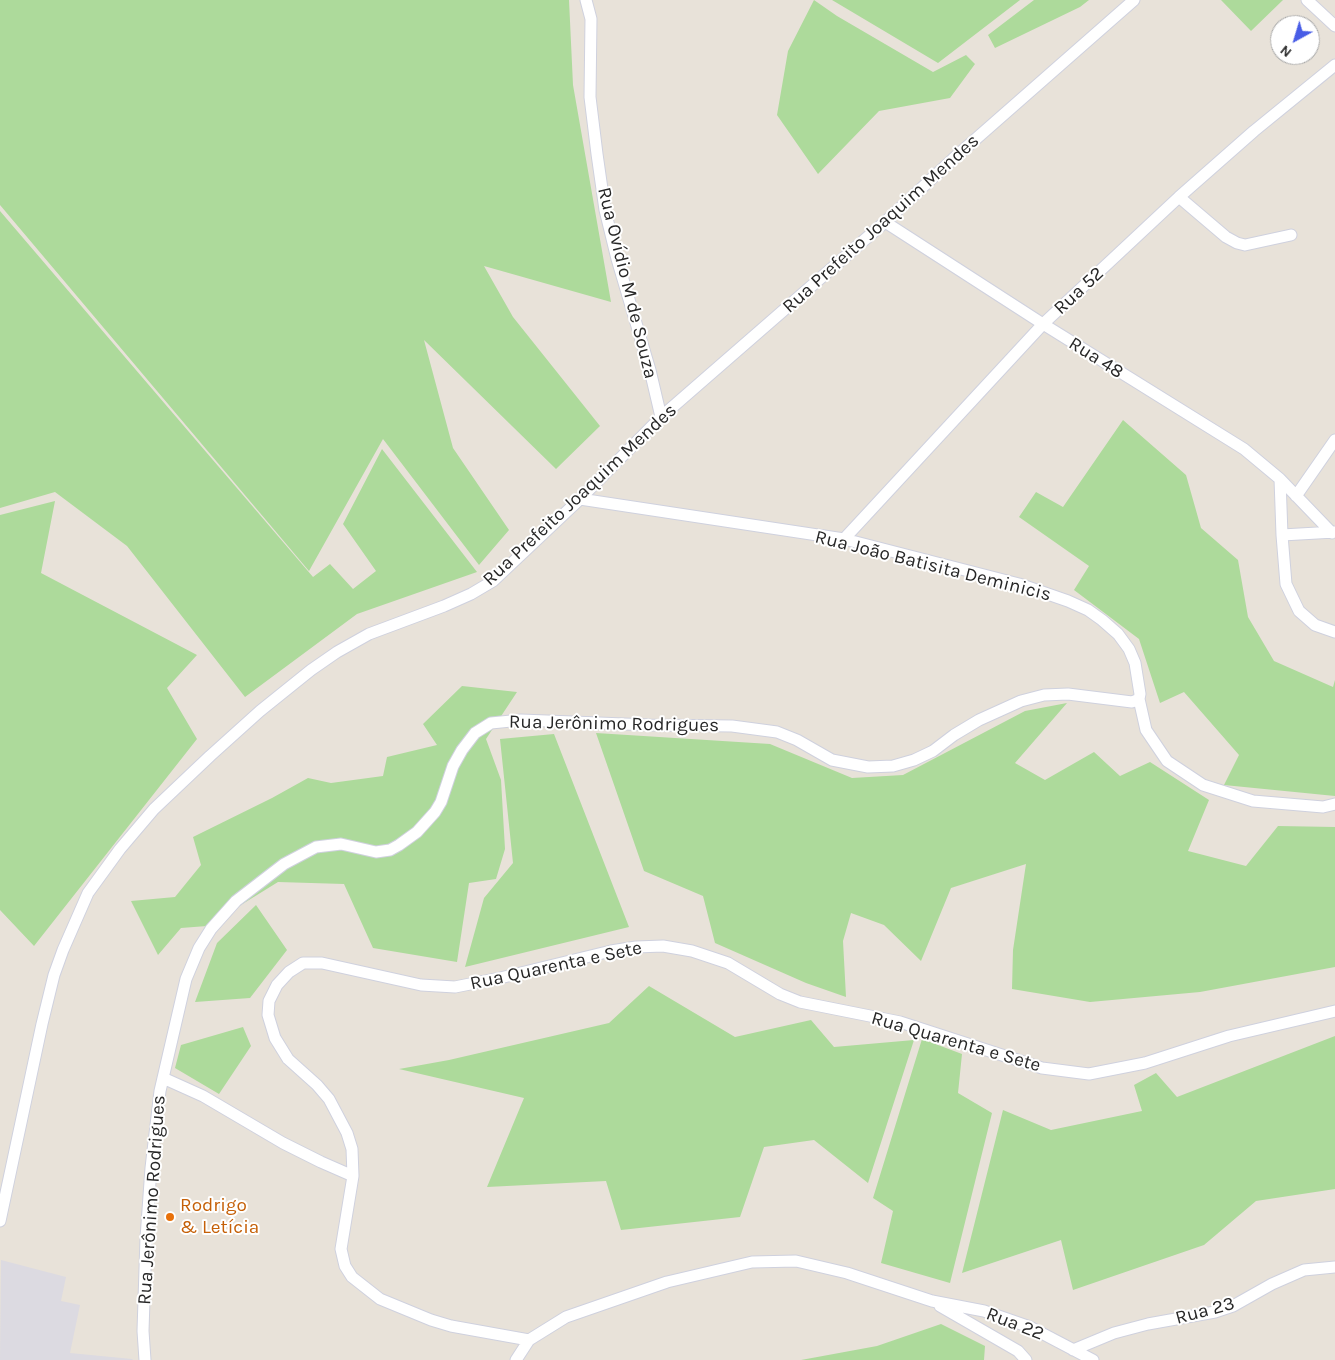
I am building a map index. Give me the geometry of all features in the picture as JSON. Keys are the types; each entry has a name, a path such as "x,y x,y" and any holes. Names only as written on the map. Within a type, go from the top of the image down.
{"street":[{"name":"Rua Ovídio M de Souza","path":"586,0 591,19 590,97 605,210 617,259 650,370 661,417"},
{"name":"Rua Prefeito Joaquim Mendes","path":"0,1221 42,1024 54,976 63,950 88,893 120,849 154,809 260,711 310,670 337,652 370,634 444,606 471,594 493,580 580,498 661,417 886,222 953,159 1134,0"},
{"path":"1307,0 1334,24"},
{"name":"Rua 52","path":"844,539 1043,324 1178,197 1254,131 1335,65"},
{"path":"1178,197 1226,237 1237,243 1245,245 1290,235"},
{"name":"Rua 48","path":"886,222 1043,324 1244,449 1280,479 1334,532"},
{"path":"1296,496 1335,440"},
{"path":"1280,479 1286,584 1299,611 1315,625 1335,632"},
{"name":"Rua João Batisita Deminicis","path":"580,498 844,539 1019,584 1068,601 1088,610 1102,620 1118,634 1129,649 1135,663 1140,694 1138,699 1146,730 1167,760 1203,785 1253,801 1323,807 1335,804"},
{"path":"1282,535 1334,532"},
{"name":"Rua Jerônimo Rodrigues","path":"145,1360 143,1331 146,1238 151,1168 160,1091 186,979 198,948 211,929 236,901 284,864 316,847 341,844 376,852 390,850 417,832 435,812 441,802 452,766 475,733 491,723 521,720 732,726 777,732 797,740 832,760 854,765 893,766 914,760 979,720 1021,701 1044,695 1068,694 1132,702 1138,699"},
{"name":"Rua Quarenta e Sete","path":"529,1340 451,1326 430,1320 380,1299 352,1277 345,1266 341,1249 353,1176 352,1149 347,1133 329,1099 317,1085 288,1059 274,1038 268,1015 270,1001 276,985 289,972 303,963 322,963 421,985 455,987 611,951 636,947 663,946 692,951 728,963 780,994 800,1002 900,1022 1042,1068 1088,1074 1145,1063 1229,1036 1335,1011"},
{"path":"163,1078 203,1096 283,1143 353,1176"},
{"path":"516,1360 529,1340 566,1316 667,1282 752,1262 796,1261 847,1273 932,1301 1018,1351 1026,1360"},
{"name":"Rua 23","path":"1073,1350 1114,1333 1148,1324 1215,1312 1233,1306 1272,1284 1304,1270 1335,1267"},
{"name":"Rua 22","path":"932,1301 984,1311 1030,1326 1093,1360"}],"shaded area":[{"path":"1,1260 66,1277 61,1301 80,1305 70,1353 133,1360 0,1360"}],"green space":[{"path":"0,0 569,0 573,85 611,302 484,266 513,317 600,426 556,469 424,340 453,448 509,530 479,565 383,439 309,571 0,205"},
{"path":"814,0 837,16 933,72 966,55 975,64 950,98 879,111 818,174 777,115 788,51"},
{"path":"832,0 1020,0 938,63"},
{"path":"1034,0 1089,0 1080,7 995,48 988,35"},
{"path":"1221,0 1283,0 1251,31"},
{"path":"0,211 313,577 330,564 353,589 376,571 343,524 382,449 477,572 357,614 245,697 127,546 55,492 0,508"},
{"path":"1123,420 1186,475 1201,528 1238,560 1248,617 1274,661 1333,687 1335,680 1335,796 1224,785 1239,755 1184,692 1160,703 1139,639 1074,590 1089,566 1019,517 1036,492 1063,507"},
{"path":"55,501 41,573 197,655 167,688 197,739 34,946 0,910 0,515"},
{"path":"462,686 517,692 486,739 501,780 505,849 496,879 469,883 457,962 373,948 344,884 278,882 207,926 181,928 158,955 131,901 175,897 201,865 193,837 308,778 331,783 383,776 387,757 437,745 423,724"},
{"path":"1067,703 1015,763 1045,780 1094,752 1120,776 1150,762 1209,800 1188,851 1246,866 1278,826 1335,827 1335,967 1200,992 1090,1002 1012,989 1013,950 1026,864 951,888 921,961 884,925 851,913 843,941 846,997 806,983 715,943 703,896 644,871 596,733 770,744 852,778 903,775 1025,711"},
{"path":"554,734 629,927 465,967 484,898 513,863 500,739"},
{"path":"256,905 287,950 250,998 195,1002 217,943"},
{"path":"649,986 735,1037 811,1020 834,1047 914,1040 868,1183 814,1140 764,1147 740,1217 621,1230 606,1181 487,1187 524,1098 399,1069 449,1060 609,1023"},
{"path":"243,1027 251,1046 219,1094 175,1068 181,1045"},
{"path":"1335,1036 1335,1189 1256,1201 1204,1245 1073,1290 1061,1240 962,1273 1003,1110 1051,1130 1142,1111 1134,1085 1156,1073 1177,1097"},
{"path":"922,1039 962,1054 958,1093 992,1113 950,1283 881,1263 893,1211 873,1198"},
{"path":"941,1324 985,1346 984,1360 801,1360 877,1346"}],"place":[{"name":"Rodrigo & Letícia","path":"170,1217"}]}
